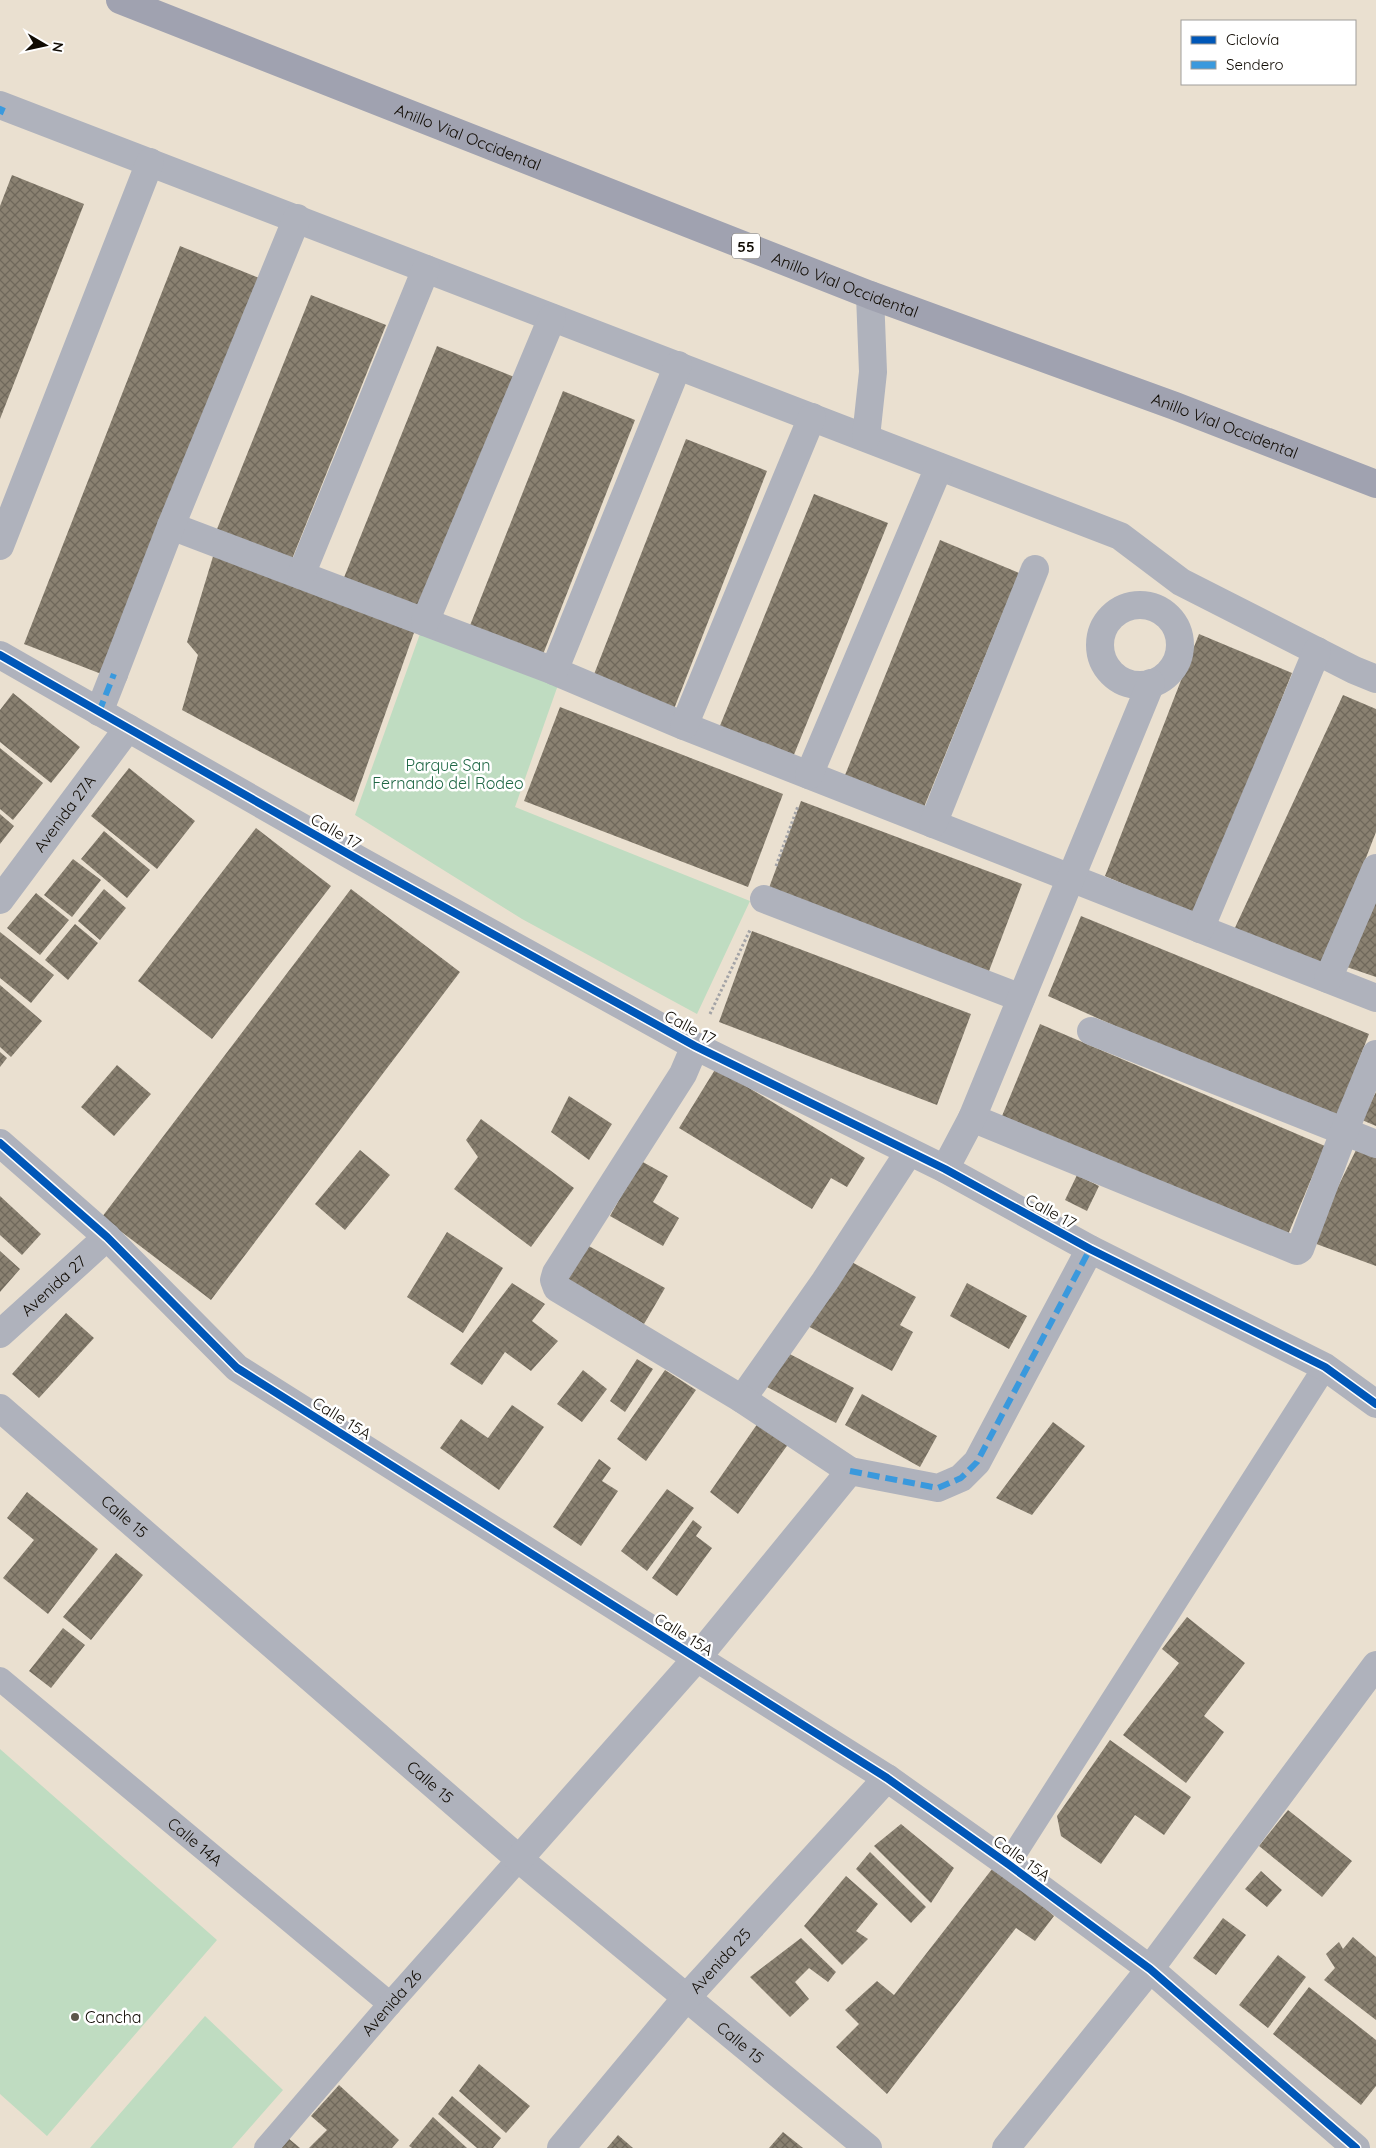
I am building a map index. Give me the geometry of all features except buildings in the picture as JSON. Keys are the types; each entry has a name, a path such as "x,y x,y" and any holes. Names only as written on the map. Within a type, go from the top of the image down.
{"highway":[{"name":"Anillo Vial Occidental","path":"120,0 870,295 1174,406 1376,484"}],"street":[{"path":"1,109 150,162 297,218 1120,536 1180,582 1376,679"},
{"path":"0,546 150,162"},
{"path":"99,712 171,526 297,218"},
{"path":"301,575 426,269"},
{"path":"866,437 873,372 870,295"},
{"path":"425,622 552,318"},
{"path":"554,671 678,365"},
{"path":"684,726 812,417"},
{"path":"809,775 939,467"},
{"path":"171,526 554,671 684,726 1376,998"},
{"path":"933,824 1035,569"},
{"path":"1200,929 1317,651"},
{"name":"Calle 17","path":"0,655 359,860 695,1046 945,1169 1090,1249 1325,1367 1376,1404"},
{"path":"945,1169 972,1118 1151,683"},
{"name":"Avenida 27A","path":"0,900 128,728"},
{"path":"1328,979 1376,868"},
{"path":"764,900 1021,998"},
{"path":"1091,1031 1376,1144"},
{"path":"695,1046 683,1074 556,1273 554,1280 556,1288 742,1399 850,1471 938,1488 961,1478 977,1462 1090,1249"},
{"path":"972,1118 1296,1251 1300,1249 1376,1054"},
{"name":"Calle 15A","path":"0,1144 107,1237 236,1368 887,1778 1008,1864 1150,1969 1356,2148"},
{"path":"742,1399 825,1281 909,1152"},
{"name":"Avenida 27","path":"0,1334 107,1237"},
{"name":"Calle 15","path":"0,1408 519,1860 868,2148"},
{"path":"519,1860 697,1658 850,1471"},
{"path":"1006,2148 1150,1969 1376,1665"},
{"name":"Avenida 25","path":"561,2148 686,1998 887,1778"}],"lane":[{"path":"1008,1864 1325,1367"},
{"name":"Calle 14A","path":"0,1679 390,2004"},
{"name":"Avenida 26","path":"266,2148 390,2004 519,1860"}],"green space":[{"name":"Parque San Fernando del Rodeo","path":"421,631 558,685 515,807 750,901 697,1014 522,919 355,815"},
{"name":"Cancha","path":"0,1749 217,1940 47,2136 0,2094"},
{"path":"205,2016 283,2090 232,2148 90,2148"}],"marked path":[{"path":"0,114 3,107"},
{"path":"99,712 114,674"},
{"path":"850,1471 938,1488 961,1478 977,1462 1090,1249"}],"cycle path":[{"path":"0,655 359,860 695,1046 945,1169 1090,1249 1325,1367 1376,1404"},
{"path":"0,1143 107,1237 237,1368 887,1778 1008,1864 1150,1969 1356,2148"}],"place":[{"name":"Cancha","path":"75,2017"}]}
